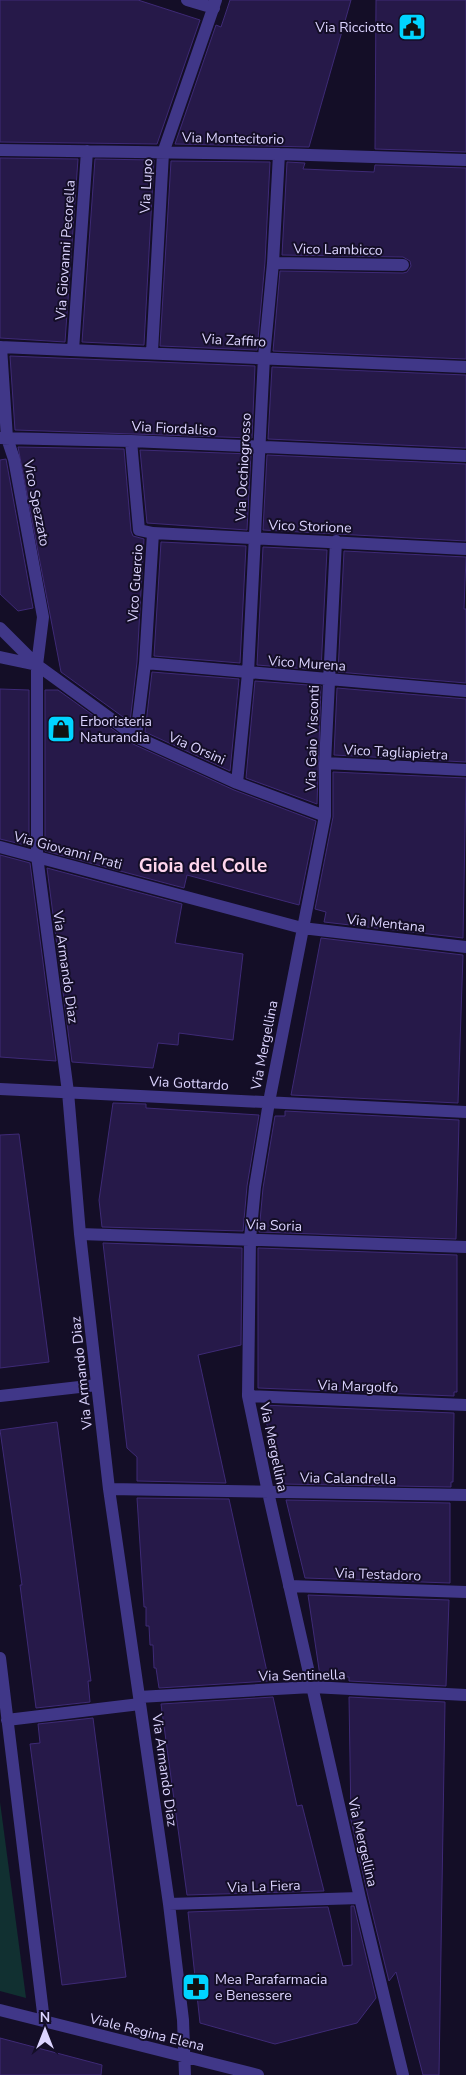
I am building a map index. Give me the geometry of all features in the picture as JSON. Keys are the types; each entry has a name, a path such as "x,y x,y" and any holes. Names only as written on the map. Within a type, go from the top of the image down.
{"street":[{"path":"187,0 215,4"},
{"name":"Via Lupo","path":"152,352 163,153 215,4"},
{"name":"Via Montecitorio","path":"0,150 279,154 466,160"},
{"name":"Via Giovanni Pecorella","path":"73,350 87,151"},
{"name":"Via Occhiogrosso","path":"237,782 248,673 264,357 273,263 279,154"},
{"name":"Vico Lambicco","path":"273,263 402,264"},
{"name":"Via Zaffiro","path":"0,347 152,352 466,367"},
{"name":"Vico Spezzato","path":"0,347 4,438 14,459 43,617 37,665"},
{"name":"Via Fiordaliso","path":"4,438 132,441 466,456"},
{"name":"Vico Guercio","path":"132,441 140,530 153,533 145,663 136,737"},
{"name":"Vico Storione","path":"153,533 466,549"},
{"name":"Via Gaio Visconti","path":"326,816 329,679 336,541"},
{"name":"Via Orsini","path":"0,628 37,665 136,737 237,782 326,816"},
{"path":"0,657 37,665"},
{"name":"Vico Murena","path":"145,663 466,691"},
{"name":"Via Armando Diaz","path":"37,665 37,856 68,1092 80,1234 109,1489 169,1904 183,2020 185,2075"},
{"name":"Vico Tagliapietra","path":"326,763 466,770"},
{"name":"Via Mergellina","path":"326,816 302,928 255,1187 250,1239 248,1396 360,1898 403,2075"},
{"name":"Via Giovanni Prati","path":"0,847 302,928"},
{"name":"Via Mentana","path":"302,928 466,947"},
{"name":"Via Gottardo","path":"0,1089 466,1112"},
{"name":"Via Soria","path":"80,1234 466,1247"},
{"path":"0,1396 97,1385"},
{"name":"Via Margolfo","path":"248,1396 466,1405"},
{"name":"Via Calandrella","path":"109,1489 466,1495"},
{"name":"Via Testadoro","path":"289,1586 466,1592"},
{"path":"0,1658 44,2022"},
{"name":"Via Sentinella","path":"7,1720 140,1701 312,1687 466,1695"},
{"name":"Via La Fiera","path":"169,1904 360,1898"},
{"name":"Viale Regina Elena","path":"0,2010 258,2075"}],"green space":[{"path":"0,1802 26,1998 0,1991"}],"building":[{"path":"0,0 138,0 200,20 157,144 0,142"},
{"path":"230,0 351,0 309,147 175,144 216,25 221,27"},
{"path":"376,0 466,0 466,152 375,149"},
{"path":"0,158 78,159 65,342 0,338"},
{"path":"95,159 154,160 144,345 82,342"},
{"path":"171,161 270,162 265,262 257,350 160,346"},
{"path":"287,162 305,163 303,169 374,172 375,165 466,168 466,359 273,351 280,271 403,273 407,272 411,266 410,261 403,257 282,255"},
{"path":"10,356 255,366 252,438 15,430"},
{"path":"272,367 466,375 466,448 268,439"},
{"path":"18,447 124,449 131,531 133,536 144,539 137,662 130,722 61,672"},
{"path":"140,450 251,454 247,530 147,523"},
{"path":"267,455 466,464 466,541 263,530"},
{"path":"6,459 33,608 18,611 0,594 0,460"},
{"path":"161,542 246,546 240,663 154,656"},
{"path":"263,547 327,550 321,670 257,665"},
{"path":"344,551 466,557 464,609 466,609 466,683 338,672"},
{"path":"152,672 239,679 230,771 145,732"},
{"path":"255,681 321,686 317,804 246,778"},
{"path":"337,688 466,699 466,762 334,755"},
{"path":"0,689 29,690 29,846 0,839"},
{"path":"45,690 58,690 133,744 234,790 316,821 299,905 187,875 184,888 45,851"},
{"path":"333,772 466,778 463,938 324,922 326,912 315,909 333,817"},
{"path":"0,855 30,863 56,1061 0,1057"},
{"path":"47,868 182,904 175,943 243,954 233,1040 179,1033 178,1045 158,1043 153,1068 72,1062"},
{"path":"321,938 463,955 458,1103 291,1095"},
{"path":"113,1103 146,1104 146,1108 259,1115 247,1186 243,1231 102,1227 99,1200"},
{"path":"285,1111 459,1120 456,1239 259,1232 263,1188 275,1116 285,1116"},
{"path":"19,1134 49,1362 0,1368 0,1135"},
{"path":"103,1243 242,1248 241,1345 198,1355 226,1483 137,1481 137,1457 127,1448"},
{"path":"258,1248 457,1255 457,1392 454,1392 454,1396 258,1388"},
{"path":"262,1405 454,1413 453,1482 451,1482 451,1487 282,1484"},
{"path":"57,1422 91,1681 88,1681 90,1702 36,1708 20,1585 22,1585 0,1430"},
{"path":"137,1498 229,1499 269,1681 159,1688 156,1668 154,1668 153,1645 150,1645 149,1626 146,1626"},
{"path":"286,1500 450,1503 450,1583 305,1578"},
{"path":"308,1595 449,1600 446,1686 349,1681 349,1677 320,1676"},
{"path":"273,1697 297,1806 302,1805 324,1891 187,1895 161,1704"},
{"path":"349,1697 445,1702 439,2075 423,2075 396,1972 389,1981 368,1896 351,1820"},
{"path":"93,1718 126,1977 62,1985 30,1744 40,1743 38,1724"},
{"path":"351,1906 354,1906 376,1998 357,2023 275,2044 200,2023 188,1912 328,1907 343,1966 352,1965"},
{"path":"0,2038 102,2065 101,2075 0,2075"}],"place":[{"name":"Via Ricciotto","path":"412,27"},
{"name":"Erboristeria Naturandia","path":"61,729"},
{"name":"Mea Parafarmacia e Benessere","path":"196,1987"}],"district":[{"name":"Gioia del Colle","path":"203,865"}]}
